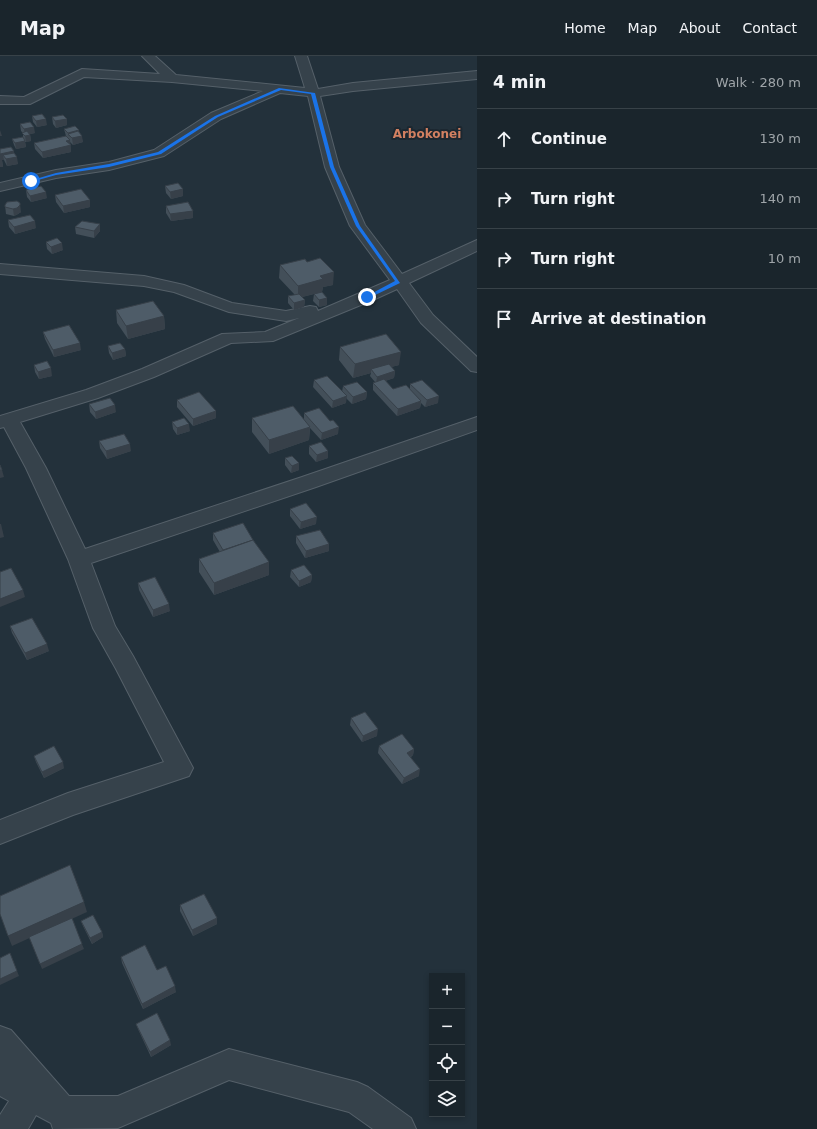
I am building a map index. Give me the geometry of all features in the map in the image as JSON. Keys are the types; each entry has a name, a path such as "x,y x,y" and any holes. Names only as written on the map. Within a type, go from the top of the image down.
{"street":[{"path":"148,56 172,78"},
{"path":"301,56 313,93 332,167 358,226 427,320 477,367"},
{"path":"0,100 26,101 82,73 172,78 313,93 353,87 477,75"},
{"path":"0,187 56,174 109,166 159,153 216,116 280,89"},
{"path":"0,832 68,805 180,768 125,662 104,628 79,559 36,468 4,421 113,386 228,338 268,337 367,297 477,245"},
{"path":"0,269 73,276 144,280 178,288 229,307 286,316 367,297"},
{"path":"79,559 309,482 477,423"},
{"path":"0,1041 33,1087 66,1121 118,1112 229,1064 357,1098 400,1129"},
{"path":"0,1079 33,1087"},
{"path":"10,1129 33,1087"}],"building":[{"path":"42,114 46,119 36,121 32,116"},
{"path":"63,115 67,119 55,121 52,117"},
{"path":"30,122 34,127 24,129 20,124"},
{"path":"75,126 79,130 68,133 64,129"},
{"path":"27,131 30,135 25,136 22,133"},
{"path":"78,131 82,136 72,138 68,134"},
{"path":"66,136 70,140 66,141 71,145 42,152 34,143"},
{"path":"23,137 25,141 15,143 12,139"},
{"path":"11,147 14,151 0,154 0,149"},
{"path":"14,153 17,157 6,159 3,155"},
{"path":"178,183 183,189 170,192 165,186"},
{"path":"41,186 46,192 30,196 26,190"},
{"path":"81,189 90,200 63,206 55,195"},
{"path":"17,201 20,205 17,208 13,209 5,207 7,202"},
{"path":"188,202 193,211 170,214 166,206"},
{"path":"30,215 35,221 14,227 8,220"},
{"path":"82,221 100,224 94,231 75,227"},
{"path":"57,238 62,243 51,247 46,242"},
{"path":"320,258 334,272 320,276 323,279 298,286 280,265 305,259 307,262"},
{"path":"322,292 327,298 319,300 314,294"},
{"path":"299,294 305,300 294,303 288,296"},
{"path":"153,301 164,316 126,326 116,310"},
{"path":"69,325 80,343 53,350 43,332"},
{"path":"386,334 401,352 355,364 340,347"},
{"path":"120,343 125,349 112,353 108,346"},
{"path":"47,361 51,368 38,372 34,365"},
{"path":"389,364 395,371 377,377 371,369"},
{"path":"327,376 347,396 333,401 314,380"},
{"path":"384,379 393,389 406,385 421,401 398,409 373,383"},
{"path":"422,380 439,396 427,400 410,384"},
{"path":"357,382 367,392 353,397 343,386"},
{"path":"199,392 216,411 193,419 177,400"},
{"path":"110,398 115,405 95,412 89,404"},
{"path":"293,406 310,427 269,440 252,418"},
{"path":"319,408 330,421 333,420 339,427 322,433 304,413"},
{"path":"184,418 189,424 177,428 172,422"},
{"path":"124,434 130,444 106,451 99,441"},
{"path":"321,442 328,451 317,455 309,446"},
{"path":"292,456 299,463 292,466 285,458"},
{"path":"306,503 317,517 301,522 290,509"},
{"path":"243,523 253,540 223,550 213,533"},
{"path":"320,530 329,544 306,551 296,536"},
{"path":"253,540 269,562 214,583 199,559"},
{"path":"304,565 312,575 299,581 291,570"},
{"path":"11,568 23,590 0,599 0,572"},
{"path":"155,577 169,604 153,610 138,583"},
{"path":"32,618 47,644 25,653 10,626"},
{"path":"365,712 378,729 363,736 351,718"},
{"path":"402,734 414,749 407,753 420,769 404,778 379,746"},
{"path":"54,746 63,762 42,772 34,756"},
{"path":"70,865 84,902 8,936 0,914 0,896"},
{"path":"204,894 217,918 192,930 180,905"},
{"path":"93,915 102,932 90,938 81,921"},
{"path":"72,918 82,944 40,964 29,937"},
{"path":"145,945 157,970 166,966 175,986 142,1004 121,957"},
{"path":"10,953 17,971 0,979 0,958"},
{"path":"157,1013 170,1040 150,1052 136,1024"}],"district":[{"name":"Arbokonei","path":"427,134"}],"route":[{"path":"31,181 56,174 109,166 159,153 216,116 280,89 313,93 332,167 358,226 398,282 367,297"}]}
